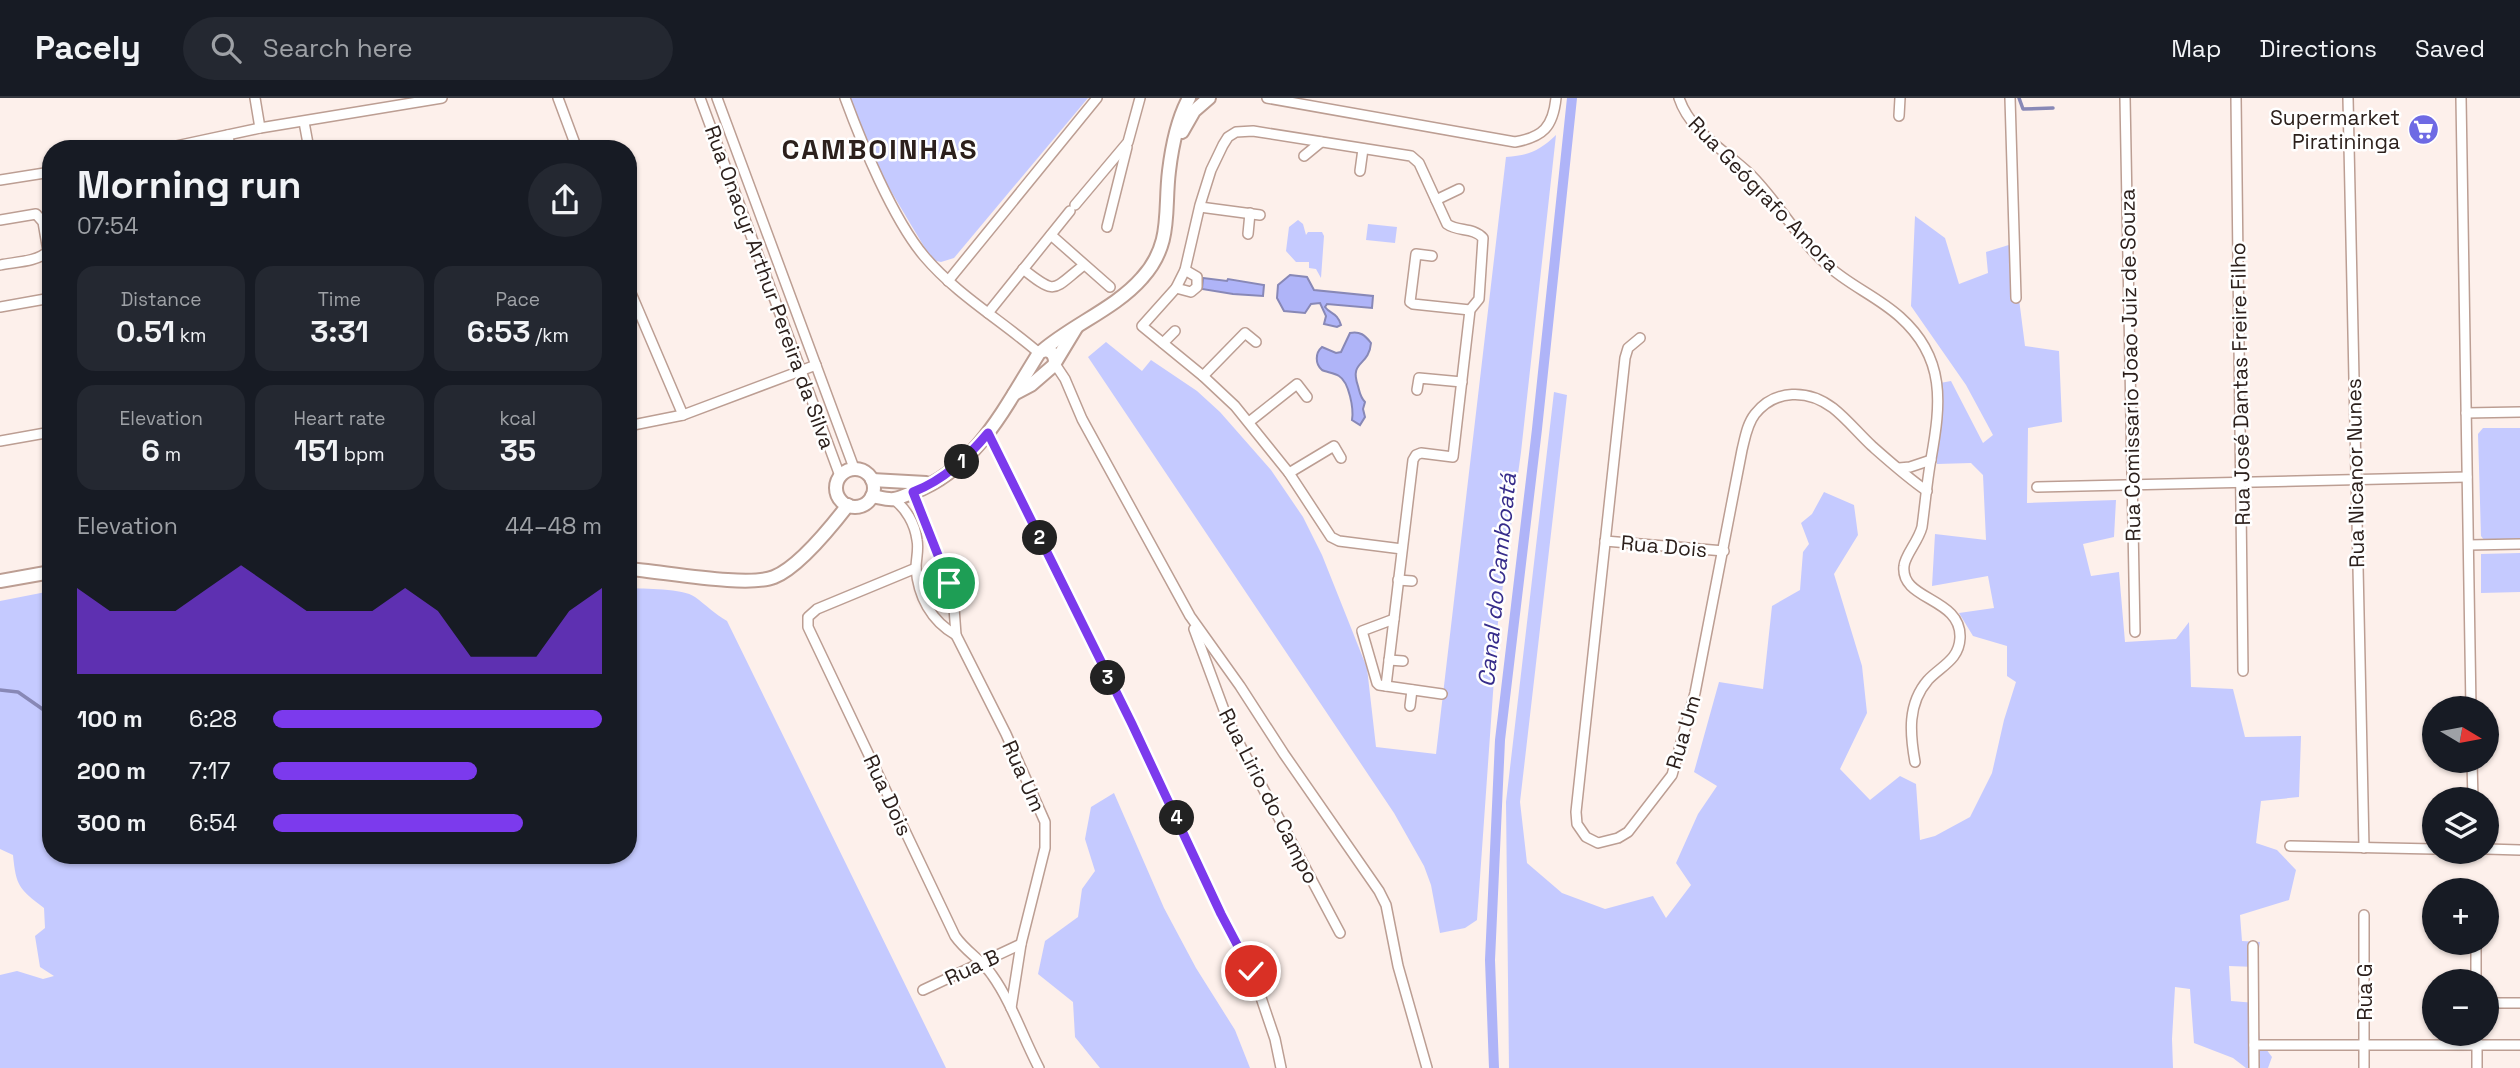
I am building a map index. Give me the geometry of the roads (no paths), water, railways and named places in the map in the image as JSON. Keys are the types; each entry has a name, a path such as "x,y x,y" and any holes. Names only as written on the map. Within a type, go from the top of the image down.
{"street":[{"path":"255,98 260,128"},
{"path":"204,140 260,128 442,98"},
{"path":"558,98 574,140"},
{"name":"Rua Onacyr Arthur Pereira da Silva","path":"700,98 840,475"},
{"name":"Rua Onacyr Arthur Pereira da Silva","path":"717,98 854,468"},
{"path":"845,98 874,166 906,230 924,256 948,281 1039,354"},
{"path":"948,281 1097,98"},
{"path":"1107,227 1140,98"},
{"path":"637,570 695,577 761,580 772,578 787,570 820,537 831,513 844,503 859,506 872,496 893,499 913,492 966,459 988,433 1039,354 1142,278 1156,257 1167,221 1167,188 1173,148 1178,125 1189,98"},
{"path":"1173,148 1194,111 1209,98"},
{"path":"1267,98 1514,142 1539,135 1547,128 1556,98"},
{"name":"Rua Geógrafo Amora","path":"1679,98 1693,123 1753,177 1828,266 1881,302 1917,334 1933,366 1937,381 1938,423 1918,541 1904,566 1905,579 1913,589 1954,616 1959,627 1960,640 1956,654 1927,681 1910,717 1911,741 1916,762"},
{"path":"1899,116 1900,98"},
{"path":"2010,98 2016,298"},
{"name":"Rua Comissario Joao Juiz de Souza","path":"2125,98 2134,632"},
{"name":"Rua José Dantas Freire Filho","path":"2236,98 2244,671"},
{"name":"Rua Nicanor Nunes","path":"2348,98 2364,848"},
{"path":"2461,98 2471,696"},
{"path":"304,122 307,140"},
{"path":"1387,686 1413,460 1416,455 1453,457 1470,310 1479,299 1483,238 1476,231 1450,227 1419,163 1411,156 1253,131 1236,132 1228,137 1211,170 1185,270 1176,288 1142,326 1203,376 1249,422 1289,473 1331,537 1339,541 1402,549"},
{"path":"228,135 229,140"},
{"path":"988,313 1128,142"},
{"path":"1304,156 1321,142"},
{"path":"1360,172 1363,149"},
{"path":"0,180 42,173"},
{"path":"1436,200 1459,189"},
{"path":"1200,207 1255,214 1248,234"},
{"path":"0,220 36,214 42,221"},
{"path":"1051,235 1110,286"},
{"path":"1432,256 1416,254 1410,302 1470,310"},
{"path":"0,265 42,256"},
{"path":"1023,269 1051,288 1084,265"},
{"path":"1176,288 1191,292 1197,287 1197,277 1185,270"},
{"path":"0,307 42,300"},
{"path":"637,312 683,415"},
{"path":"1013,395 1031,386 1053,365 1076,328"},
{"path":"1163,343 1175,331"},
{"path":"1203,376 1245,333 1256,342"},
{"name":"Rua Um","path":"1640,338 1628,348 1625,358 1605,541 1576,812 1577,824 1586,837 1598,843 1608,842 1628,832 1672,775 1695,693 1747,430 1754,415 1776,396 1804,395 1818,399 1833,408 1899,468"},
{"path":"1039,354 1051,351 1055,356 1053,365"},
{"path":"637,424 683,415 816,365"},
{"name":"Rua Lirio do Campo","path":"1053,365 1065,379 1082,419 1190,616 1240,685 1284,754 1379,891 1386,905 1398,966 1427,1068"},
{"path":"1417,390 1419,378 1462,383"},
{"path":"1249,422 1297,384 1307,397"},
{"path":"2466,413 2520,412"},
{"path":"988,433 1251,971 1275,1039 1281,1068"},
{"path":"0,441 42,434"},
{"path":"1289,473 1334,446 1341,458"},
{"path":"1899,468 1931,460"},
{"path":"844,503 836,485 840,475 854,468 865,471 872,480 872,496"},
{"path":"1899,468 1927,491"},
{"path":"2037,487 2467,477"},
{"path":"872,480 911,484 933,482"},
{"name":"Rua Um","path":"913,492 953,594 956,635 1006,734 1045,822 1045,848 1021,944 1011,1008"},
{"path":"1408,498 1419,499"},
{"name":"Rua Um","path":"893,499 904,507 918,541 916,568 930,614 944,629 956,635"},
{"name":"Rua Dois","path":"1605,541 1724,551"},
{"path":"2469,545 2520,544"},
{"name":"Rua Dois","path":"916,568 817,609 808,617 808,627 955,936 994,978 1039,1068"},
{"path":"0,581 42,574"},
{"path":"1398,580 1412,582"},
{"name":"Rua Lirio do Campo","path":"1190,616 1227,718 1340,933"},
{"path":"1394,619 1363,628 1362,631 1377,683 1442,694"},
{"path":"1389,660 1403,661"},
{"path":"1410,706 1412,690"},
{"path":"2290,846 2422,849"},
{"path":"2499,849 2520,850"},
{"name":"Rua G","path":"2364,915 2364,1068"},
{"name":"Rua B","path":"923,990 1021,944"},
{"path":"2253,946 2254,1068"},
{"path":"2499,1003 2520,1003"},
{"path":"2254,1045 2422,1045"},
{"path":"2499,1045 2520,1045"},
{"path":"2477,1046 2477,1068"}],"waterway":[{"name":"Canal do Camboatá","path":"1494,1068 1490,960 1500,740 1537,429 1572,98"},
{"path":"2019,98 2023,109 2053,108"},
{"path":"0,690 18,692 42,709"}],"place":[{"name":"Supermarket Piratininga","path":"2423,129"}],"district":[{"name":"CAMBOINHAS","path":"880,149"}]}
